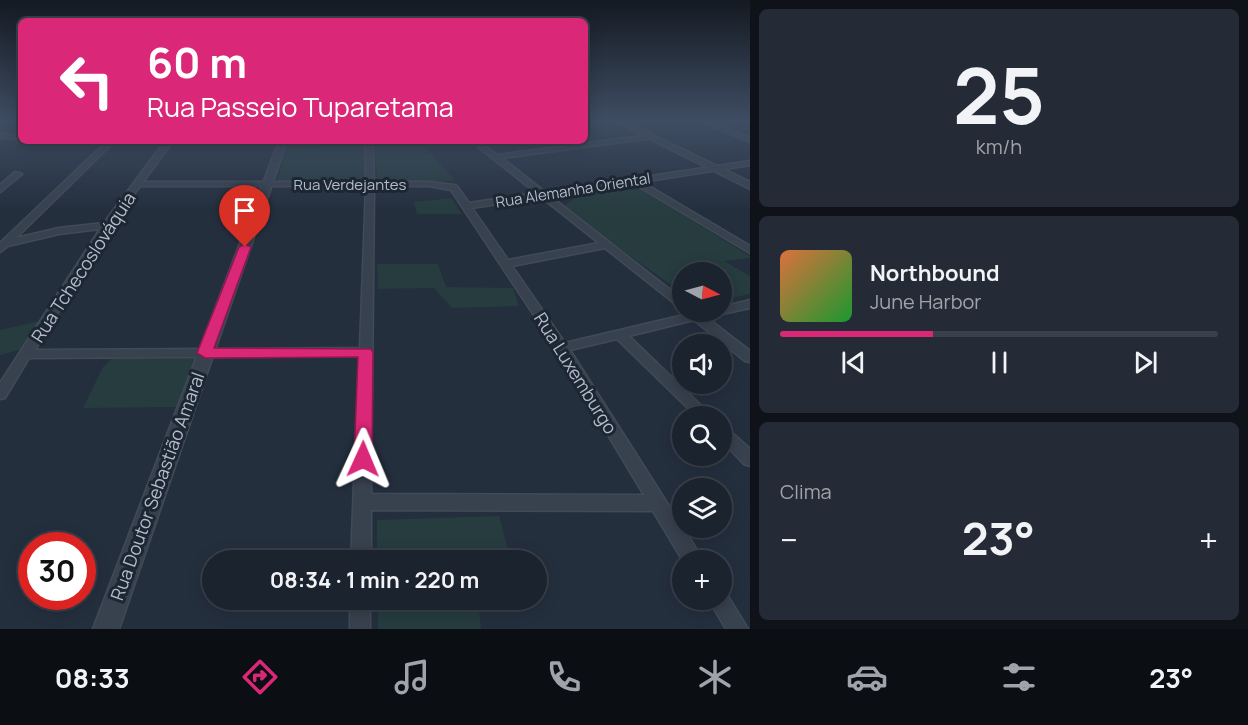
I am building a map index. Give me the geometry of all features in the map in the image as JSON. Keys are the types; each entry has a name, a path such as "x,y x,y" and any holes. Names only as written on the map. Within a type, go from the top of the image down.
{"street":[{"path":"3,247 100,151"},
{"name":"Rua Tchecoslováquia","path":"0,394 107,225 161,151"},
{"name":"Rua Doutor Sebastião Amaral","path":"106,629 280,151"},
{"path":"361,550 369,151"},
{"path":"489,151 541,196 672,296"},
{"path":"496,157 539,151"},
{"path":"679,151 750,186"},
{"name":"Rua Alemanha Oriental","path":"468,206 750,164"},
{"path":"0,189 18,174"},
{"path":"635,181 750,250"},
{"name":"Rua Verdejantes","path":"136,184 441,184 454,188"},
{"name":"Rua Luxemburgo","path":"454,188 562,348 687,550"},
{"path":"3,247 59,231 107,225"},
{"path":"506,264 607,245"},
{"path":"732,308 750,304"},
{"path":"562,348 672,320"},
{"path":"704,322 750,358"},
{"path":"621,335 695,406"},
{"path":"27,354 365,352"},
{"path":"732,442 750,459"},
{"path":"362,502 656,502"},
{"path":"360,610 360,629"},
{"path":"726,610 738,629"}],"green space":[{"path":"285,151 364,151 365,181 277,182"},
{"path":"376,151 430,151 455,181 377,182"},
{"path":"641,189 750,258 724,261 726,262 672,262 672,286 562,207 583,193"},
{"path":"451,198 462,214 417,214 414,202"},
{"path":"377,264 438,264 446,287 513,288 519,306 452,308 434,288 378,289"},
{"path":"732,266 750,276 750,294 732,298"},
{"path":"40,321 22,349 0,355 0,330"},
{"path":"195,358 176,407 83,408 103,367 111,359"},
{"path":"499,516 508,550 377,550 377,520"},
{"path":"378,610 479,610 481,629 378,629"}],"route":[{"path":"245,247 205,353 365,352 363,459"}]}
